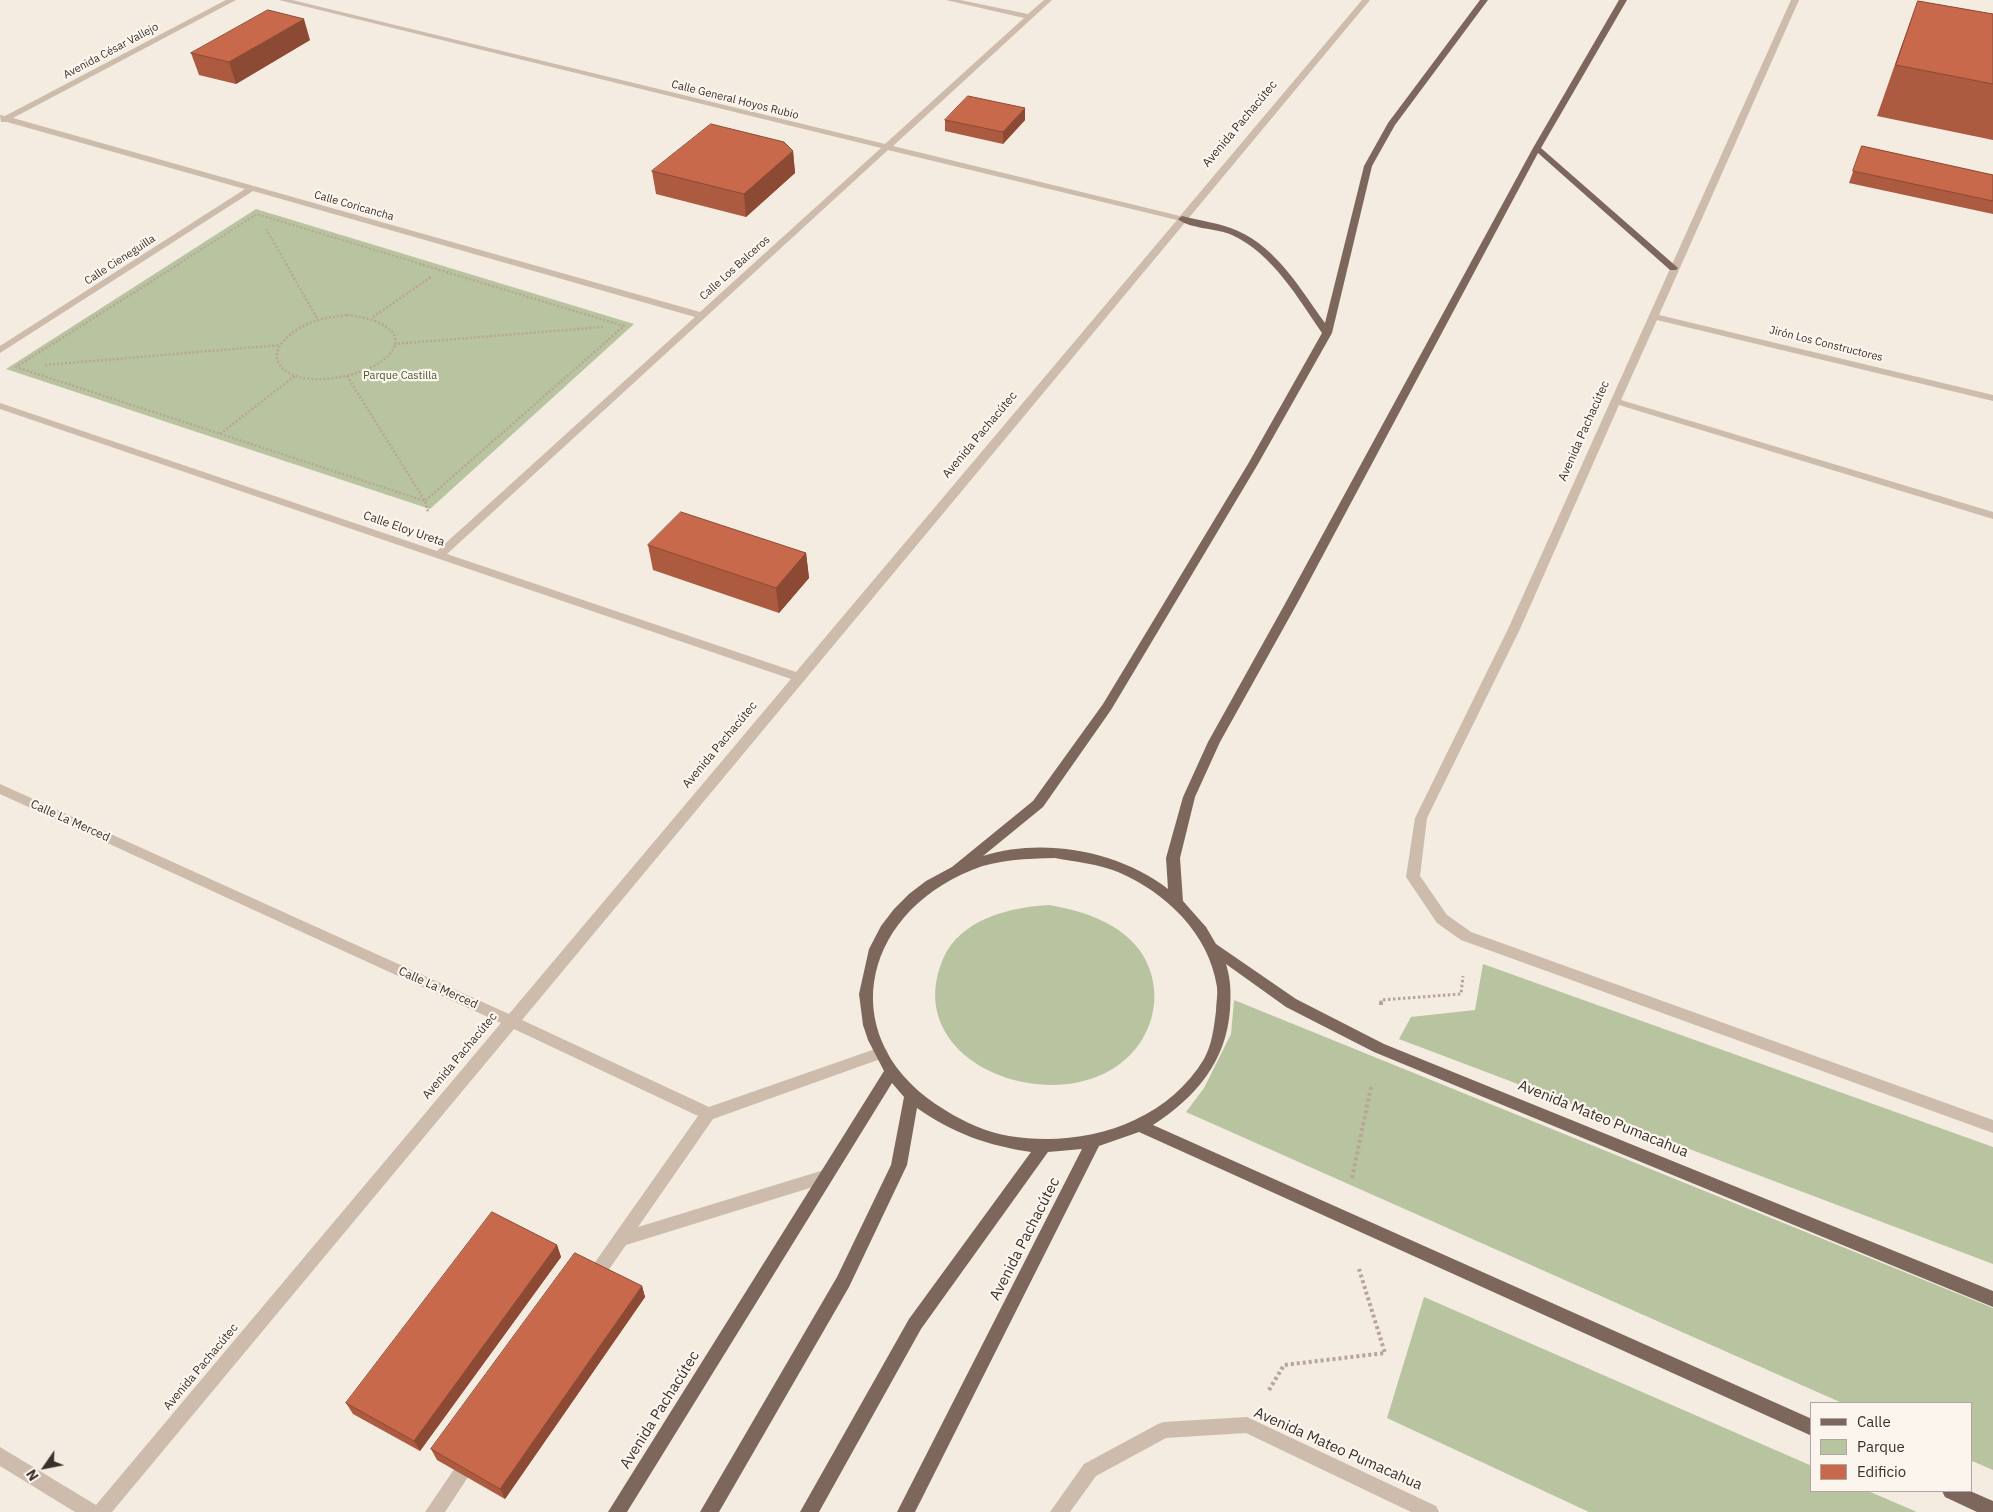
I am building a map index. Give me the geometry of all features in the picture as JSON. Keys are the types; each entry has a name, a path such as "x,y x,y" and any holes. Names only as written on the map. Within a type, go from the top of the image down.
{"main road":[{"path":"958,870 988,859 1022,854 1055,853 1088,858 1121,868 1150,882 1176,901 1196,923 1213,948 1224,986 1222,1026 1208,1065 1181,1099 1141,1126 1094,1141 1044,1146 1007,1142 972,1131 940,1116 912,1096 891,1072 872,1034 866,994 872,955 891,920 921,892 958,870 1038,804 1107,707 1253,464 1327,333 1368,166 1390,125 1484,0"},
{"path":"1176,901 1173,858 1189,797 1214,742 1292,602 1537,148 1623,0"},
{"path":"1537,148 1673,268"},
{"path":"1182,220 1235,233 1252,244 1284,274 1327,333"},
{"name":"Avenida Mateo Pumacahua","path":"1213,948 1291,1003 1379,1048 1993,1299"},
{"name":"Avenida Pachacútec","path":"617,1512 891,1072"},
{"path":"709,1512 843,1282 899,1165 912,1096"},
{"path":"1141,1126 1810,1427"},
{"name":"Avenida Pachacútec","path":"906,1512 1094,1141"},
{"path":"809,1512 915,1324 1044,1146"},
{"path":"1952,1492 1993,1510"}],"street":[{"name":"Avenida César Vallejo","path":"2,119 232,0"},
{"name":"Calle General Hoyos Rubio","path":"283,0 1182,220"},
{"path":"950,0 1030,17"},
{"name":"Calle Los Balceros","path":"439,555 1048,0"},
{"name":"Avenida Pachacútec","path":"100,1512 1366,0"},
{"name":"Avenida Pachacútec","path":"1795,0 1673,268 1514,629 1421,818 1413,878 1442,919 1466,936 1993,1127"},
{"name":"Calle Coricancha","path":"2,119 702,316"},
{"name":"Calle Cieneguilla","path":"0,350 251,189"},
{"name":"Jirón Los Constructores","path":"1653,316 1993,398"},
{"path":"1615,401 1993,516"},
{"name":"Calle Eloy Ureta","path":"0,406 798,677"},
{"name":"Calle La Merced","path":"0,789 511,1021 708,1114"},
{"path":"597,1273 708,1114 881,1053"},
{"path":"622,1239 824,1177"},
{"name":"Avenida Mateo Pumacahua","path":"1059,1512 1090,1470 1164,1430 1247,1425 1430,1512"},
{"path":"0,1456 91,1512"},
{"path":"434,1512 461,1474"}],"path":[{"path":"251,189 257,214 318,320"},
{"path":"16,367 257,214 624,326"},
{"path":"372,318 441,270"},
{"path":"347,315 372,318 390,327 395,336 394,344 385,358 371,367 347,376 313,379 296,375 284,369 277,360 277,350 294,330 318,320 347,315"},
{"path":"614,326 624,326"},
{"path":"425,501 624,326"},
{"path":"394,344 605,327"},
{"path":"36,365 280,345"},
{"path":"8,369 26,366"},
{"path":"16,367 425,501"},
{"path":"220,434 296,375"},
{"path":"347,376 425,501 439,555"}],"green space":[{"name":"Parque Castilla","path":"256,209 634,324 430,509 6,369"},
{"path":"1049,905 1097,918 1126,935 1146,961 1152,977 1154,1008 1143,1038 1117,1066 1082,1081 1043,1085 1004,1077 970,1059 946,1033 935,999 943,959 951,945 961,934 974,925 1003,912"},
{"path":"1483,964 1993,1147 1993,1264 1399,1039 1411,1017 1475,1010"},
{"path":"1234,1000 1993,1308 1993,1470 1973,1461 1973,1402 1840,1402 1186,1112 1204,1088 1231,1034"},
{"path":"1424,1297 1810,1465 1810,1492 1870,1492 1917,1512 1589,1512 1387,1418"}],"building":[{"path":"1918,1 1993,14 1993,84 1896,65"},
{"path":"268,10 304,19 229,62 191,53"},
{"path":"968,96 1025,108 1003,132 945,120"},
{"path":"711,124 784,142 793,151 744,194 652,171"},
{"path":"1862,146 1993,175 1993,201 1853,171"},
{"path":"681,512 806,553 776,588 648,545"},
{"path":"492,1212 557,1245 414,1441 346,1403"},
{"path":"575,1253 642,1286 500,1489 431,1449"}]}
